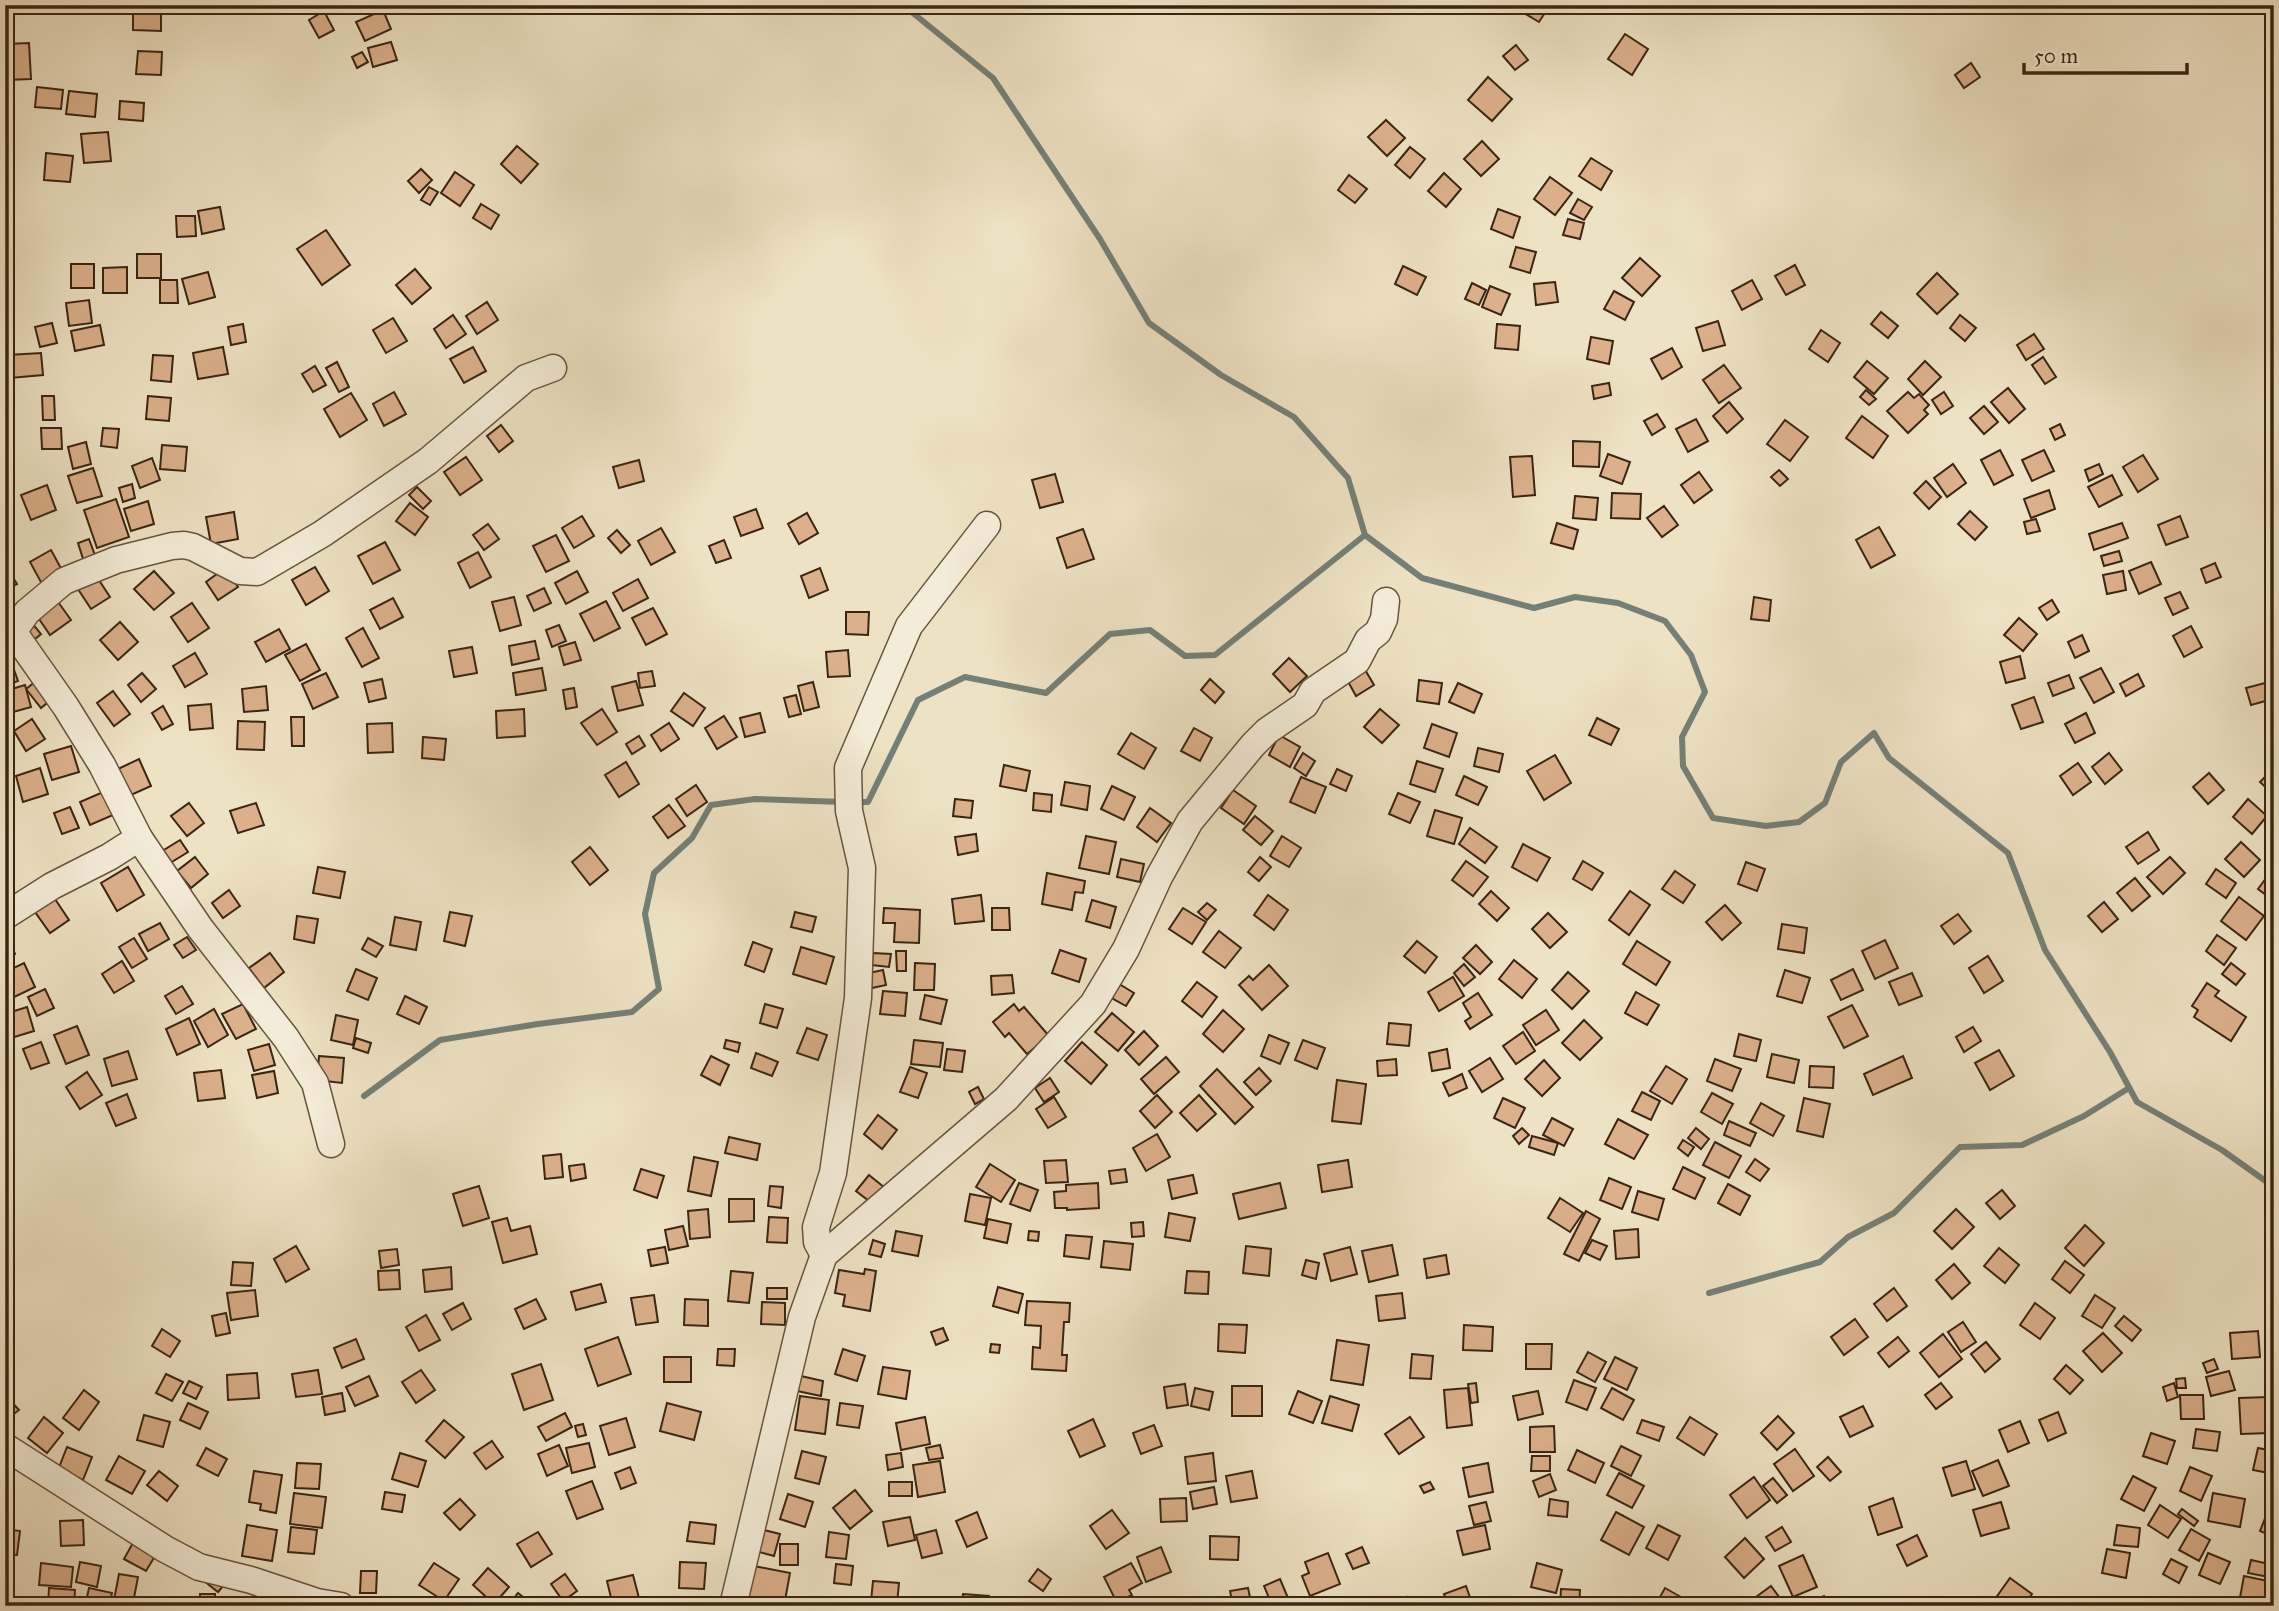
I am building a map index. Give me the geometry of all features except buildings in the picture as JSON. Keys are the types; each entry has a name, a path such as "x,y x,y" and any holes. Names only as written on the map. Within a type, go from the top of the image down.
{"street":[{"path":"331,1144 315,1083 286,1038 200,928 139,838 102,765 66,707 8,629 64,581 116,560 172,546 193,547 240,571 257,572 322,534 428,461 526,378 552,368"},
{"path":"824,1255 817,1242 816,1227 833,1173 858,998 862,868 849,811 848,768 909,626 987,525"},
{"path":"733,1606 802,1317 824,1255 1006,1099 1093,1004 1126,949 1158,877 1190,821 1267,731 1305,705 1313,691 1357,662 1368,640 1378,632 1384,619 1386,601"},
{"path":"5,916 52,886 139,838"},
{"path":"7,1448 165,1549 199,1567 251,1580 317,1602 341,1606"}],"waterway":[{"path":"903,5 993,78 1100,239 1149,323 1221,375 1294,417 1348,478 1365,535 1422,578 1534,608 1575,597 1618,603 1665,621 1691,655 1705,692 1682,737 1683,766 1713,818 1766,826 1799,822 1825,803 1841,762 1874,733 1889,758 2008,853 2045,950 2110,1052 2137,1102 2222,1150 2274,1187"},
{"path":"854,802 868,802 918,700 965,677 1046,693 1110,634 1150,630 1185,656 1215,655 1365,535"},
{"path":"364,1096 440,1040 632,1012 659,989 645,914 654,873 692,838 711,805 755,799 843,802"},
{"path":"1709,1293 1820,1262 1848,1237 1894,1213 1960,1147 2022,1145 2084,1116 2129,1088"}]}
